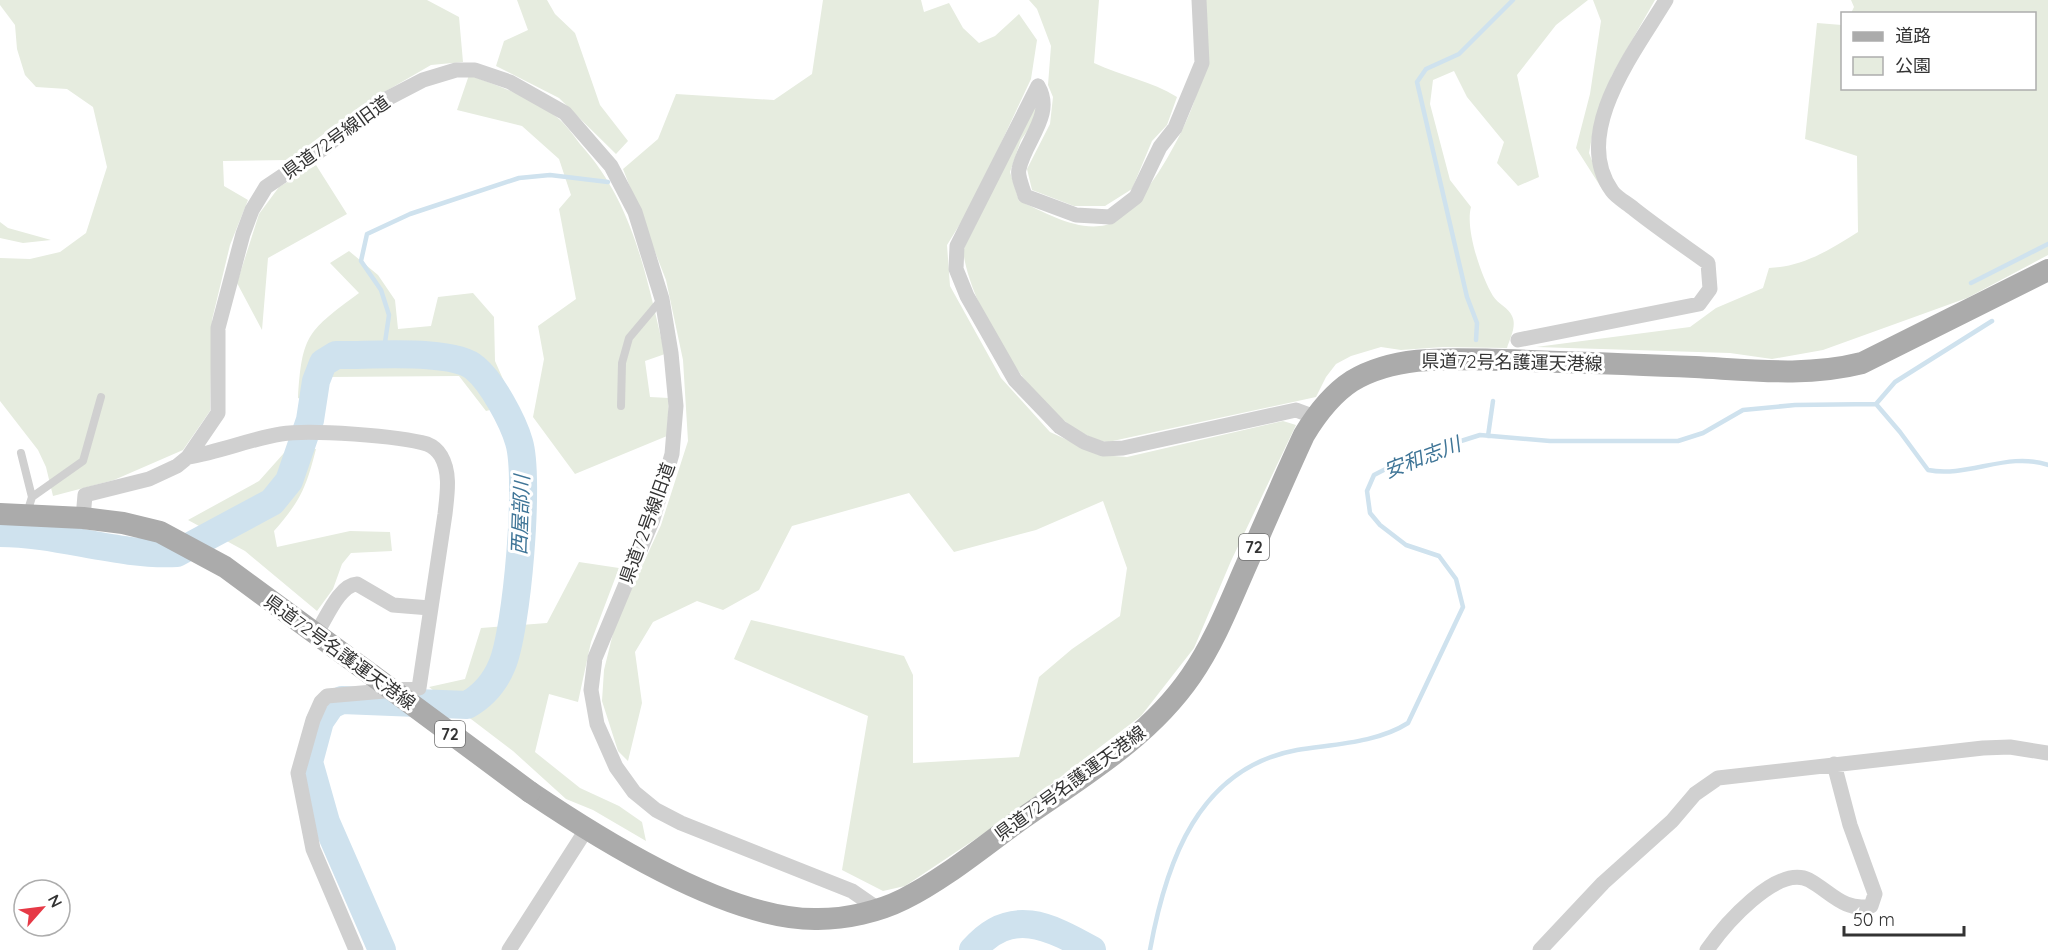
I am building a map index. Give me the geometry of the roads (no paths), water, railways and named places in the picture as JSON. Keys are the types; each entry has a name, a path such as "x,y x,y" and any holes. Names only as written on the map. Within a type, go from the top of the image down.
{"main road":[{"name":"県道72号名護運天港線","path":"0,514 29,506 83,518 146,528 174,539 225,567 530,792 586,830 704,890 764,912 816,920 842,917 878,909 902,900 942,877 1109,757 1163,713 1191,676 1215,636 1280,487 1315,417 1352,381 1377,370 1416,360 1829,371 1862,363 2048,270"}],"street":[{"path":"1199,0 1202,63 1175,128 1160,147 1136,197 1110,217 1076,215 1025,196 1018,171 1027,147 1043,117 1044,96 1038,86 957,246 956,269 968,297 1015,380 1059,427 1084,442 1103,449 1124,448 1296,410 1315,417"},
{"path":"1518,340 1698,304 1710,289 1708,263 1613,192 1599,165 1598,139 1610,97 1635,45 1666,0"},
{"name":"県道72号線旧道","path":"83,518 85,495 149,479 177,466 188,457 218,413 218,328 243,234 252,210 266,187 324,148 375,105 438,74 456,70 475,70 510,82 566,113 611,166 635,212 662,299 671,353 676,406 672,454 653,519 595,658 591,690 605,747 634,792 656,810 681,823 852,891 878,909"},
{"path":"188,457 282,434 313,432 407,440 430,445 440,454 446,468 448,489 419,688 327,696 321,702 314,720 298,772 313,849 356,950"},
{"path":"316,634 332,610 338,595 352,585 357,584 393,605 430,608"},
{"path":"1540,950 1603,884 1672,821 1695,794 1718,778 1983,748 2010,747 2048,753"},
{"path":"1707,950 1725,924 1752,898 1788,879 1807,879 1845,905 1862,908 1871,906 1875,894 1850,825 1834,764"},
{"path":"509,950 586,830"}],"lane":[{"path":"621,406 622,363 628,338 662,299"},
{"path":"29,506 83,461 101,397"},
{"path":"21,453 29,506"}],"waterway":[{"path":"1476,340 1477,323 1467,297 1417,82 1426,69 1459,54 1513,0"},
{"path":"383,356 389,315 381,290 361,261 367,234 410,214 519,178 550,175 608,182"},
{"path":"1971,283 2048,244"},
{"path":"1876,404 1895,382 1992,321"},
{"name":"西屋部川","path":"0,533 22,534 132,551 177,553 272,502 289,481 310,420 316,381 323,363 336,355 430,355 464,362 482,374 495,392 512,424 519,442 522,460 522,519 517,589 513,620 502,665 488,688 467,705 342,700 331,705 320,721 309,762 326,822 382,950"},
{"path":"1488,436 1493,401"},
{"name":"安和志川","path":"1150,950 1166,884 1177,853 1192,824 1211,798 1235,776 1263,760 1297,750 1369,739 1396,730 1408,723 1463,607 1456,579 1439,556 1406,545 1380,525 1370,513 1367,491 1374,475 1407,458 1480,435 1550,441 1678,441 1703,433 1743,410 1795,405 1876,404 1928,470 1958,471 2018,461 2048,465"},
{"name":"西屋部川","path":"973,950 987,936 1016,924 1031,924 1045,928 1092,950"}]}
